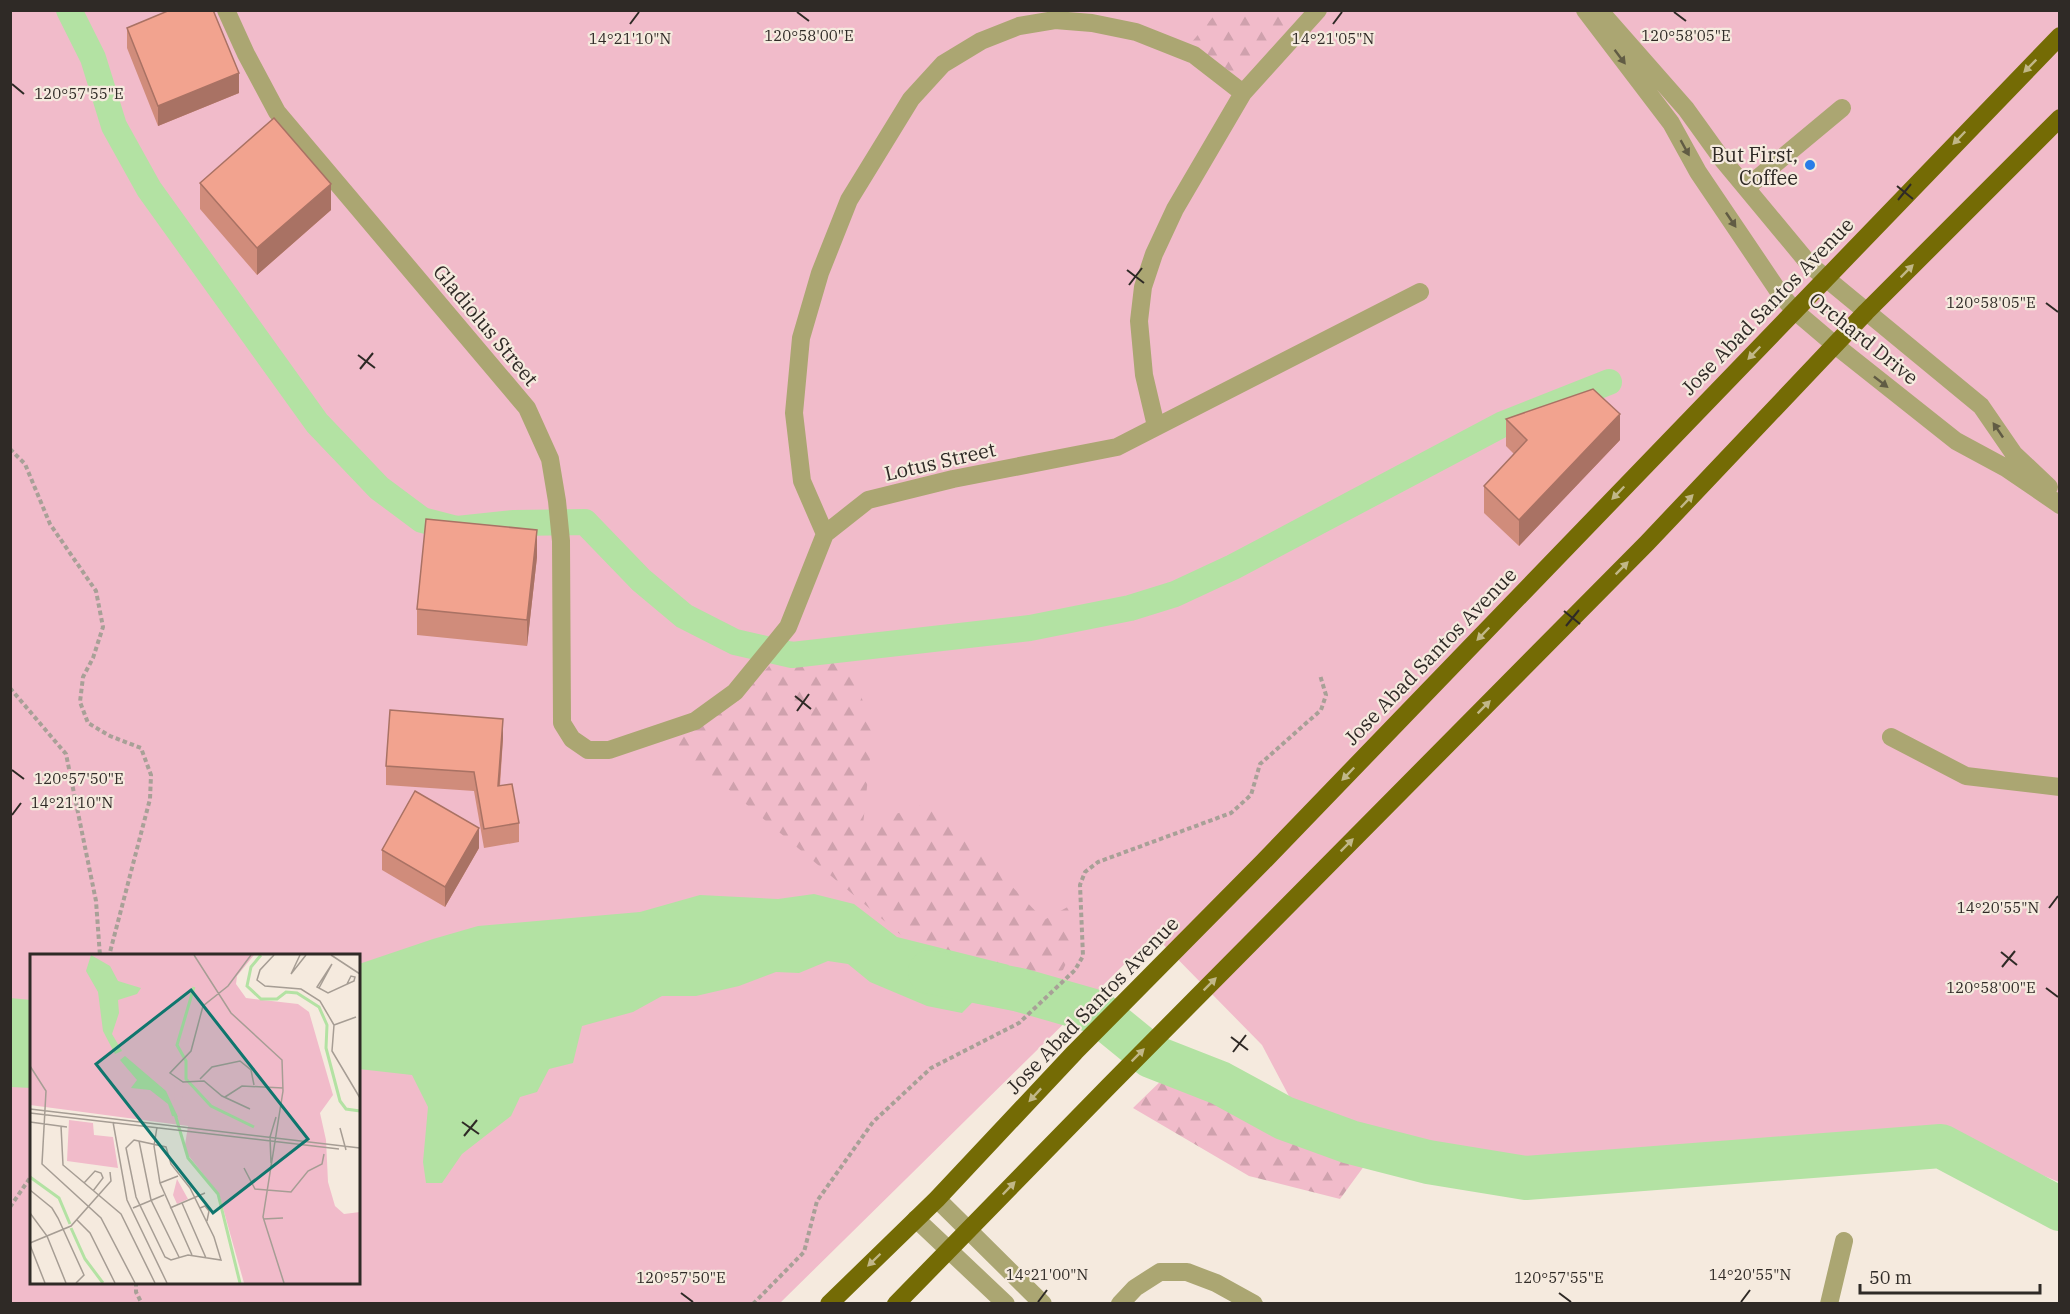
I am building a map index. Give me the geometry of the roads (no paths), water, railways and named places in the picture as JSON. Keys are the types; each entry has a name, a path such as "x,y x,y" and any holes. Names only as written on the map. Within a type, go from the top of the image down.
{"main road":[{"name":"Jose Abad Santos Avenue","path":"829,1304 937,1199 1075,1052 2060,36"},
{"path":"896,1304 1168,1025 1647,543 1866,312 2060,118"}],"street":[{"name":"Gladiolus Street","path":"226,10 277,112 527,408 550,459 557,501 561,541 562,723"},
{"path":"1156,426 1144,375 1139,321 1143,287 1154,254 1175,209 1243,93 1318,10"},
{"name":"Orchard Drive","path":"1585,10 1671,123 1698,172 1781,295 1795,311 1956,441 2006,468 2060,505"},
{"name":"Orchard Drive","path":"1599,10 1686,109 1722,159 1810,265 1982,406 2014,454 2060,496"},
{"path":"825,534 802,481 794,413 801,338 820,273 849,200 911,99 944,64 981,41 1019,26 1055,20 1092,23 1136,33 1194,55 1243,93"},
{"path":"1746,188 1842,108"},
{"name":"Lotus Street","path":"562,723 572,739 588,750 609,750 695,721 735,692 788,627 825,534 868,500 953,479 1117,447 1420,292"},
{"path":"1891,737 1966,776 2060,787"},
{"path":"937,1199 1043,1304"},
{"path":"916,1219 1006,1304"},
{"path":"1829,1304 1844,1241"},
{"path":"1120,1304 1135,1288 1160,1272 1187,1272 1216,1283 1254,1304"}],"waterway":[{"path":"69,10 93,58 114,126 149,189 317,423 379,488 422,520 457,529 514,523 585,522 641,580 684,616 735,642 792,655 1030,628 1130,608 1175,594 1233,567 1503,424 1609,382"},
{"path":"930,972 1020,990 1097,1012 1151,1056 1220,1083 1284,1118 1350,1142 1428,1162 1526,1178 1941,1146 2060,1209"}],"place":[{"name":"But First, Coffee","path":"1810,165"}]}
